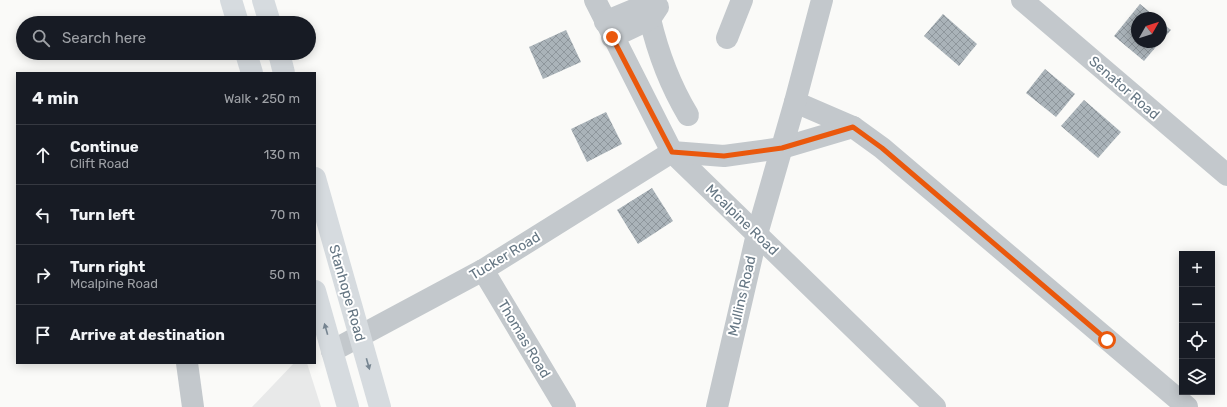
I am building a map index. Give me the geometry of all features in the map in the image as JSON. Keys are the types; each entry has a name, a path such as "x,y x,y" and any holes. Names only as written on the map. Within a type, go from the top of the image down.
{"main road":[{"path":"231,0 236,16"},
{"path":"263,0 268,16"},
{"path":"248,60 252,72"},
{"path":"281,60 284,72"},
{"name":"Stanhope Road","path":"316,185 320,214 360,336 380,407"},
{"path":"316,295 348,407"}],"street":[{"name":"Mcalpine Road","path":"594,0 672,152 935,407"},
{"path":"727,38 742,0"},
{"name":"Mullins Road","path":"717,407 756,234 795,102 822,0"},
{"name":"Senator Road","path":"1022,0 1227,175"},
{"path":"609,29 652,6 655,41 667,73 688,115"},
{"path":"795,102 853,127 882,148 1187,407"},
{"path":"672,152 724,156 782,148 853,127"},
{"name":"Tucker Road","path":"332,351 483,270 672,152"},
{"name":"Thomas Road","path":"483,270 566,407"},
{"path":"187,364 192,407"}],"shaded area":[{"path":"293,364 307,364 321,407 252,407"}],"building":[{"path":"1140,4 1150,12 1134,12"},
{"path":"943,14 977,44 959,66 924,36"},
{"path":"1131,15 1131,48 1155,48 1144,61 1114,36"},
{"path":"1167,27 1171,30 1167,34"},
{"path":"566,30 581,62 543,79 529,47"},
{"path":"1045,69 1075,94 1056,117 1026,93"},
{"path":"1084,100 1121,132 1098,158 1061,126"},
{"path":"606,112 622,144 587,162 571,129"},
{"path":"652,188 673,221 638,244 617,210"}],"route":[{"path":"612,37 672,152 724,156 782,148 853,127 882,148 1107,340"}]}
